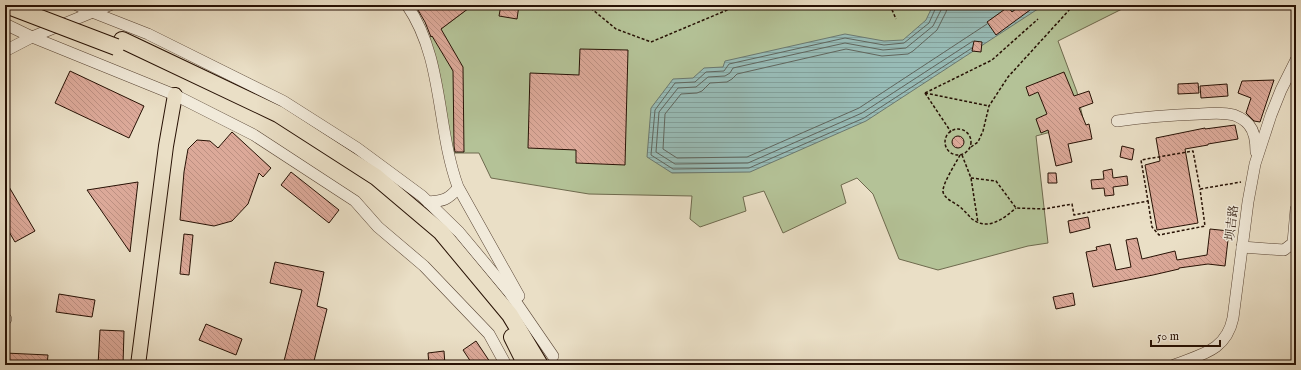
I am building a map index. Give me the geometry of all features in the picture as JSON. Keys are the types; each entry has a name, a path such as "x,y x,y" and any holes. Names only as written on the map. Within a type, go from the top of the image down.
{"highway":[{"path":"6,5 119,44"},
{"path":"36,5 119,44 278,114 376,177 441,232 510,315 543,363"}],"main road":[{"path":"138,365 166,146 175,95"}],"street":[{"path":"77,5 148,34 283,101 357,148 422,196 459,232 509,292 543,363"},
{"path":"5,51 32,37 110,5"},
{"path":"407,5 428,46 436,81 447,151 458,188 543,363"},
{"path":"5,24 32,37 175,95 254,135 355,201 378,227 424,266 489,334 506,365"},
{"name":"坝吉路","path":"1174,365 1217,347 1222,343 1228,334 1233,318 1251,182 1255,164 1271,115 1281,90 1296,60"},
{"path":"1118,121 1146,117 1191,114 1215,113 1234,116 1246,122 1253,131 1256,146 1255,164"},
{"path":"428,202 442,201 451,197 458,188"},
{"path":"1242,247 1284,250 1293,243 1296,209"}],"path":[{"path":"587,5 616,29 651,42 732,8 748,5"},
{"path":"890,5 896,19"},
{"path":"1077,5 1071,8 1008,77 989,106 983,131 978,142 961,155 944,185 943,191 949,200 960,207 978,223 990,225 1003,219 1016,208 1044,209 1072,204 1074,215 1148,201"},
{"path":"925,93 992,60 1038,19"},
{"path":"925,93 989,106"},
{"path":"925,93 951,132"},
{"path":"961,155 950,152 946,146 946,138 951,132 959,129 967,132 971,139 970,147"},
{"path":"1193,151 1200,189 1205,226 1159,235 1152,227 1141,160 1193,151"},
{"path":"961,155 971,178 978,223"},
{"path":"971,178 996,181 1016,208"},
{"path":"1200,189 1251,182"}],"green space":[{"path":"473,5 1130,5 1058,41 1077,92 1084,123 1036,136 1048,243 1028,246 938,270 899,259 873,194 857,178 841,185 846,203 783,233 764,191 743,197 746,211 700,227 690,219 692,196 589,194 491,178 479,153 451,153 429,38"}],"water":[{"path":"933,5 1044,5 866,121 750,172 672,173 647,157 651,108 673,79 693,78 704,68 723,67 725,61 845,34 884,41 903,40 926,20"}],"building":[{"path":"415,5 473,5 441,29 463,67 464,152 455,152 454,146 453,71 432,36 431,37 425,22"},
{"path":"501,5 519,5 517,19 499,16"},
{"path":"1021,5 1026,5 1030,10 996,35 987,22 1008,7 1012,12"},
{"path":"974,41 982,42 981,52 972,51"},
{"path":"580,49 628,50 625,165 576,163 576,150 528,148 530,73 579,75"},
{"path":"70,71 144,106 129,138 55,103"},
{"path":"1064,72 1074,96 1089,91 1093,103 1079,108 1086,125 1089,124 1092,139 1068,144 1072,162 1056,166 1048,130 1041,133 1036,119 1047,114 1038,92 1029,96 1026,87"},
{"path":"1274,80 1260,122 1254,121 1246,113 1251,98 1238,93 1242,81"},
{"path":"1198,83 1199,93 1178,94 1178,84"},
{"path":"1227,84 1228,96 1201,98 1200,86"},
{"path":"1235,125 1238,139 1185,149 1198,223 1157,230 1145,165 1160,161 1156,138 1205,128"},
{"path":"232,132 271,168 263,177 259,173 248,204 232,221 214,226 180,220 184,172 188,149 197,140 210,141 218,148"},
{"path":"956,136 960,136 964,142 960,148 956,148 952,144 952,140"},
{"path":"1122,146 1134,149 1132,160 1120,157"},
{"path":"1112,169 1113,178 1127,176 1128,185 1113,187 1114,195 1105,196 1104,188 1092,189 1091,180 1104,179 1103,171"},
{"path":"291,172 339,210 329,223 281,185"},
{"path":"1048,173 1056,173 1057,183 1048,183"},
{"path":"5,180 35,231 15,242 5,225"},
{"path":"138,182 130,252 87,190"},
{"path":"1088,217 1090,228 1070,233 1068,221"},
{"path":"1210,229 1229,231 1225,266 1208,264 1179,268 1153,275 1093,287 1086,252 1097,250 1096,247 1110,244 1116,270 1131,267 1126,240 1137,238 1142,259 1175,251 1177,260 1207,255"},
{"path":"184,234 193,235 189,275 180,274"},
{"path":"275,262 324,272 317,306 327,309 313,365 283,365 302,290 270,283"},
{"path":"1073,293 1075,305 1056,309 1053,297"},
{"path":"59,294 95,300 92,317 56,312"},
{"path":"206,324 242,339 236,355 199,340"},
{"path":"100,330 124,331 123,365 98,365"},
{"path":"476,341 492,365 473,365 463,350"},
{"path":"444,351 445,365 429,365 428,353"},
{"path":"5,353 48,355 47,365 5,365"}]}
